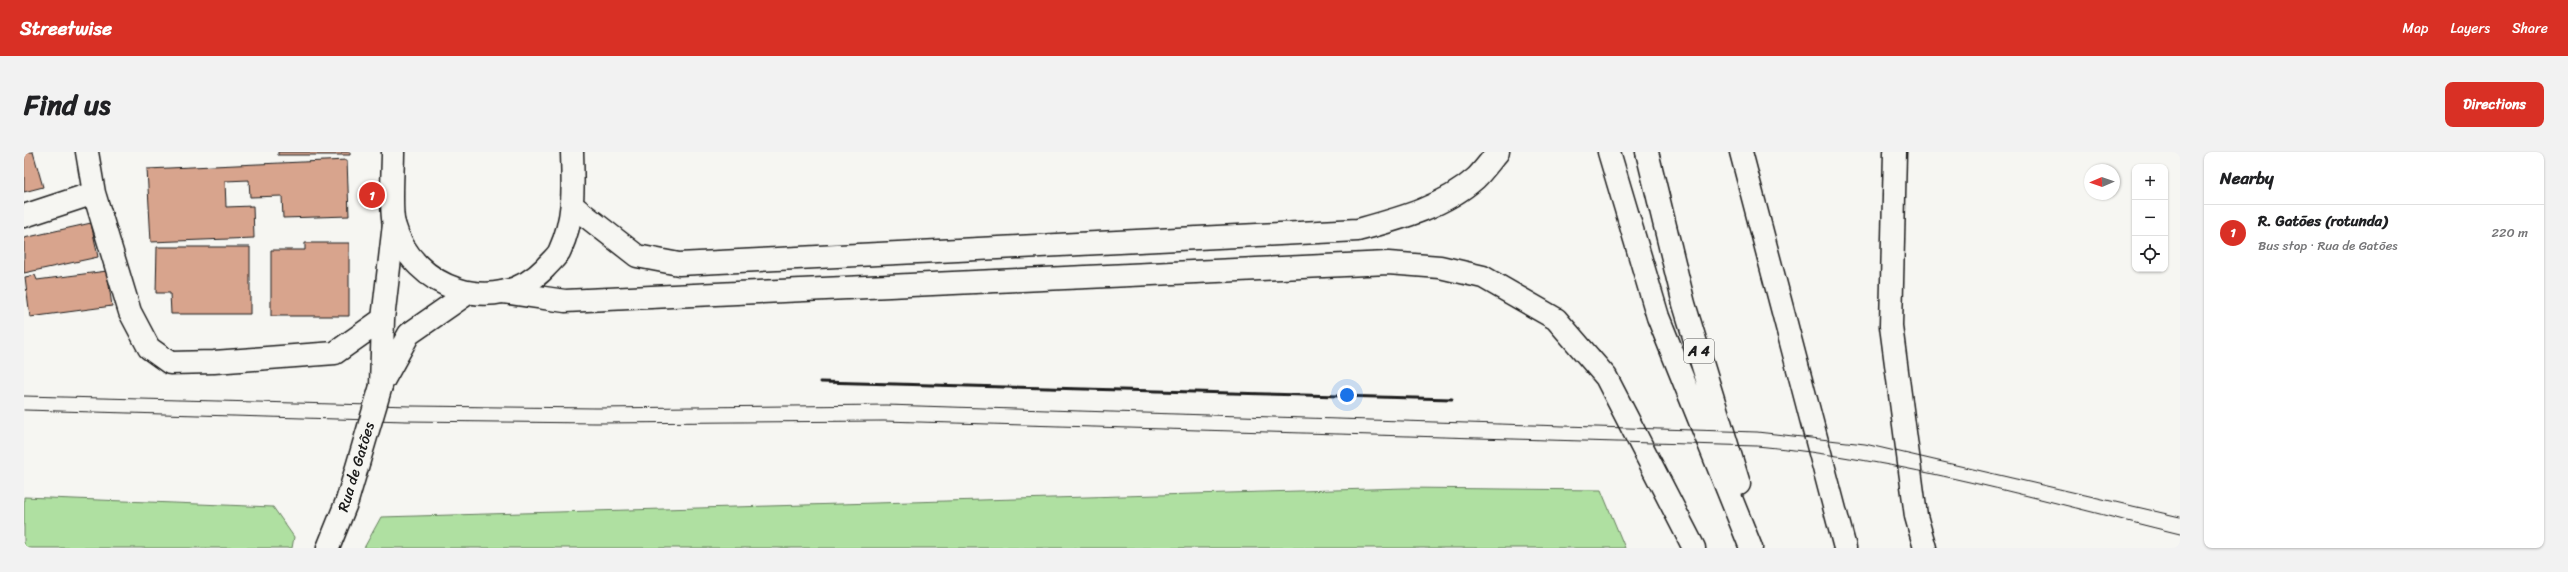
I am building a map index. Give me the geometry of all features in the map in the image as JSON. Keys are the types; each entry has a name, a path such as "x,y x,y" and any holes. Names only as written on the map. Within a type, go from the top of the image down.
{"main road":[{"path":"87,152 94,193 130,312 149,348 170,363 214,362 335,353 384,319"},
{"name":"Rua de Gatões","path":"381,386 384,319 394,224 393,152"},
{"path":"503,292 536,277 560,251 573,206 572,152"},
{"path":"573,206 637,256 679,264 1358,230 1402,218 1444,199 1476,178 1498,152"},
{"path":"1609,152 1658,317 1751,548"},
{"name":"A 4","path":"1647,152 1684,304 1758,548"},
{"path":"1741,152 1845,548"},
{"path":"1895,152 1890,326 1916,516 1925,548"},
{"path":"24,216 94,193"},
{"path":"394,224 409,257 434,281 468,293 503,292 565,302 1380,263 1440,267 1483,277 1518,295 1556,319 1580,345 1606,377 1694,548"},
{"name":"Rua de Gatões","path":"328,548 347,501 381,386 409,334 468,293"}],"green space":[{"path":"1405,488 1601,490 1625,548 364,548 381,517"},
{"path":"24,497 273,507 294,537 292,548 24,548"}],"building":[{"path":"24,152 33,152 43,187 24,192"},
{"path":"278,152 350,152 350,155 278,155"},
{"path":"347,160 349,216 283,218 282,196 250,197 249,180 225,181 226,207 253,206 254,238 151,242 147,169"},
{"path":"91,223 98,257 24,273 24,238"},
{"path":"305,243 349,243 349,316 271,316 271,250 305,250"},
{"path":"157,247 250,247 250,314 171,314 170,293 156,293"},
{"path":"107,271 112,306 30,317 25,277 35,275 37,280"}],"tram line":[{"path":"24,396 411,406 597,408 886,405 1757,432 1865,444 2180,517"},
{"path":"24,410 406,421 596,423 884,421 1757,446 1864,460 1970,482 2180,534"}],"railway":[{"path":"821,382 1452,399"}],"place":[{"name":"R. Gatões (rotunda)","path":"372,195"}]}
